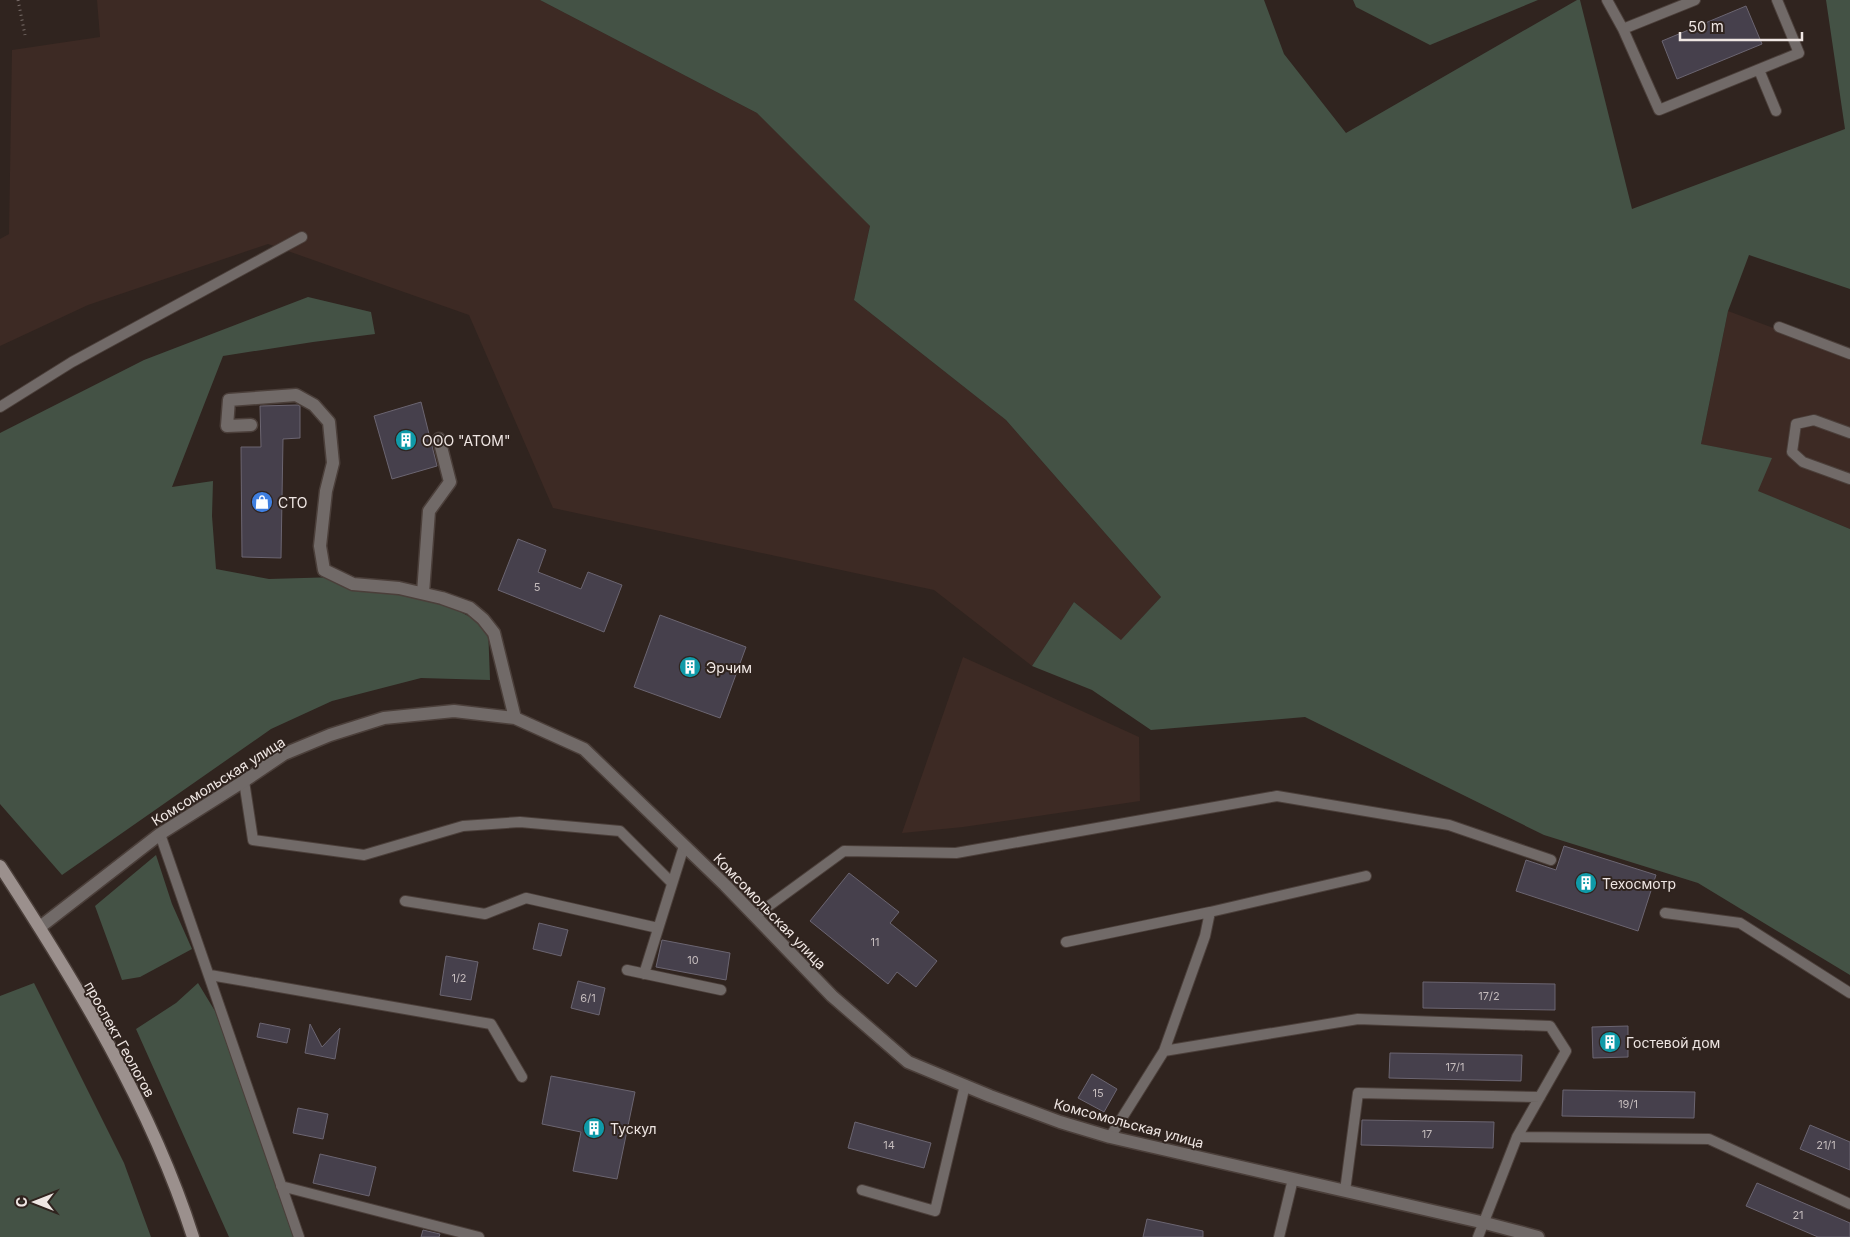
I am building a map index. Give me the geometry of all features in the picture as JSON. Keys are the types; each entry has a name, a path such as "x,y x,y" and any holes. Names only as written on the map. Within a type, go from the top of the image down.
{"main road":[{"name":"проспект Геологов","path":"0,866 40,927 93,1018 144,1114 182,1202 193,1237"}],"street":[{"path":"251,425 227,426 229,400 296,395 314,405 329,422 333,463 326,491 320,546 324,570 353,584 399,588 423,593 470,608 483,619 494,633 515,718"},
{"path":"423,593 429,511 450,482 439,439"},
{"name":"Комсомольская улица","path":"40,927 160,834 284,754 330,735 384,718 454,712 515,718 584,749 755,916 832,996 908,1062 990,1096 1060,1122 1110,1137 1485,1223 1538,1237"}],"lane":[{"path":"1607,0 1623,29 1659,110 1799,53 1777,0"},
{"path":"1623,29 1695,0"},
{"path":"1759,70 1776,111"},
{"path":"0,407 72,362 302,237"},
{"path":"1779,327 1850,354"},
{"path":"1850,433 1814,420 1796,424 1792,452 1803,462 1850,478"},
{"path":"244,781 253,840 364,855 463,826 520,822 620,831 672,883"},
{"path":"755,916 844,851 956,854 1277,796 1450,825 1551,860"},
{"path":"160,834 299,1237"},
{"path":"644,974 684,846"},
{"path":"1066,942 1210,912 1366,876"},
{"path":"405,901 485,914 526,898 658,928"},
{"path":"1110,1137 1164,1051 1205,936 1210,912"},
{"path":"1665,912 1740,923 1850,993"},
{"path":"627,970 721,990"},
{"path":"210,975 491,1024 522,1077"},
{"path":"1164,1051 1358,1019 1550,1026 1566,1051 1517,1137 1478,1237"},
{"path":"862,1190 935,1210 965,1085"},
{"path":"1345,1192 1358,1093 1540,1097"},
{"path":"1517,1137 1709,1139 1850,1204"},
{"path":"1279,1237 1293,1179"},
{"path":"282,1186 479,1237"}],"path":[{"path":"18,0 25,35"}],"shaded area":[{"path":"97,0 540,0 757,113 870,226 854,300 1006,420 1161,597 1121,641 1074,602 1032,666 934,590 553,508 469,315 268,244 88,305 0,346 0,239 9,234 12,50 100,37"},
{"path":"1728,311 1850,357 1850,529 1757,491 1771,459 1701,444"},
{"path":"963,657 1139,737 1140,801 963,827 902,833"}],"green space":[{"path":"540,0 1264,0 1284,54 1346,133 1580,0 1632,209 1845,129 1826,0 1850,0 1850,289 1749,255 1728,311 1701,444 1772,458 1758,491 1850,529 1850,975 1698,883 1544,835 1305,717 1151,730 1092,690 1032,666 1074,602 1121,640 1161,597 1006,420 854,300 870,226 757,113"},
{"path":"1353,0 1538,0 1430,45 1356,7"},
{"path":"308,297 371,312 375,334 223,356 172,487 213,481 212,516 216,569 269,579 338,577 423,593 488,626 490,680 421,678 332,701 271,729 62,875 0,804 0,433 144,360"},
{"path":"156,855 172,904 192,949 140,977 122,980 95,906"},
{"path":"34,983 124,1163 151,1237 0,1237 0,996"},
{"path":"198,983 215,1011 272,1169 294,1237 229,1237 136,1029 176,1003"}],"building":[{"path":"1746,6 1762,44 1677,79 1662,41"},
{"name":"ООО \"АТОМ\"","path":"421,402 437,466 392,479 374,416"},
{"name":"СТО","path":"260,406 300,406 300,438 283,439 281,558 242,557 241,447 261,447"},
{"path":"518,539 546,550 538,572 581,589 588,572 622,585 604,632 498,590"},
{"name":"Эрчим","path":"660,615 746,647 720,718 634,687"},
{"name":"Техосмотр","path":"1564,846 1656,875 1638,931 1516,891 1526,860 1556,870"},
{"path":"849,873 899,912 890,923 937,961 916,987 897,972 888,984 810,921"},
{"path":"539,923 568,930 561,956 533,949"},
{"path":"662,940 730,953 726,980 656,967"},
{"path":"446,956 478,962 471,1000 440,995"},
{"path":"578,981 605,988 599,1015 571,1008"},
{"path":"1423,982 1555,984 1555,1010 1423,1008"},
{"path":"260,1023 290,1029 287,1043 257,1037"},
{"path":"310,1024 322,1047 340,1028 335,1059 305,1053"},
{"name":"Гостевой дом","path":"1628,1026 1628,1057 1593,1058 1592,1027"},
{"path":"1390,1053 1522,1055 1521,1081 1389,1078"},
{"path":"1092,1074 1117,1089 1104,1112 1078,1098"},
{"name":"Тускул","path":"551,1076 635,1092 617,1179 573,1171 581,1132 542,1124"},
{"path":"1563,1090 1695,1092 1694,1118 1562,1116"},
{"path":"298,1108 328,1114 323,1139 293,1133"},
{"path":"1362,1120 1494,1122 1493,1148 1361,1145"},
{"path":"855,1122 931,1143 924,1168 848,1148"},
{"path":"1810,1125 1850,1142 1850,1170 1800,1149"},
{"path":"320,1154 376,1167 369,1196 313,1183"},
{"path":"1757,1183 1850,1223 1850,1237 1818,1237 1746,1206"},
{"path":"1147,1219 1203,1231 1203,1237 1143,1237"},
{"path":"423,1230 440,1234 439,1237 421,1237"}],"place":[{"name":"ООО \"АТОМ\"","path":"406,440"},
{"name":"СТО","path":"262,502"},
{"name":"Эрчим","path":"690,667"},
{"name":"Техосмотр","path":"1586,883"},
{"name":"Гостевой дом","path":"1610,1042"},
{"name":"Тускул","path":"594,1128"}]}
